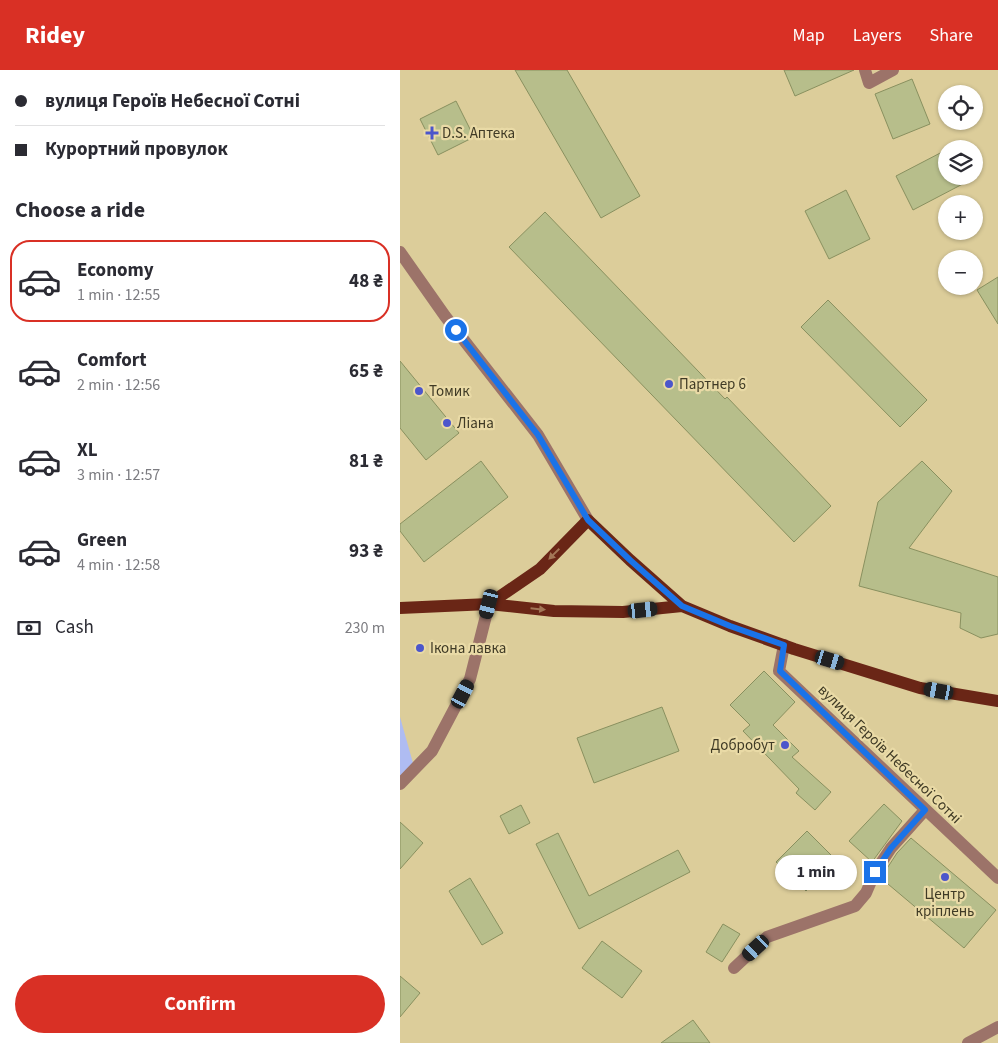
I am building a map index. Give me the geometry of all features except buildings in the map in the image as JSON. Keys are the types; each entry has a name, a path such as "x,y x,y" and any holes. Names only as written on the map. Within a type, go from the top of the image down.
{"main road":[{"path":"489,604 540,569 588,520"},
{"name":"вулиця Героїв Небесної Сотні","path":"588,520 682,606 730,626 784,645 920,688 998,701"},
{"path":"400,608 489,604 554,611 623,612 682,606"}],"street":[{"path":"864,70 869,83 893,70"},
{"name":"вулиця Героїв Небесної Сотні","path":"400,252 445,316 538,435 588,520"},
{"path":"400,784 432,751 470,679 489,604"},
{"name":"вулиця Героїв Небесної Сотні","path":"784,645 780,671 998,878"},
{"path":"734,968 767,938 856,906 891,848 925,810"},
{"path":"968,1043 998,1028"}],"shaded area":[{"path":"400,717 413,763 400,776"}],"place":[{"name":"D.S. Аптека","path":"432,133"},
{"name":"Партнер 6","path":"669,384"},
{"name":"Томик","path":"419,391"},
{"name":"Ліана","path":"447,423"},
{"name":"Ікона лавка","path":"420,648"},
{"name":"Добробут","path":"785,745"},
{"name":"Центр кріплень","path":"945,877"}],"route":[{"path":"456,330 538,435 588,520 682,606 730,626 784,645 780,671 925,810 891,848 875,872"}]}
